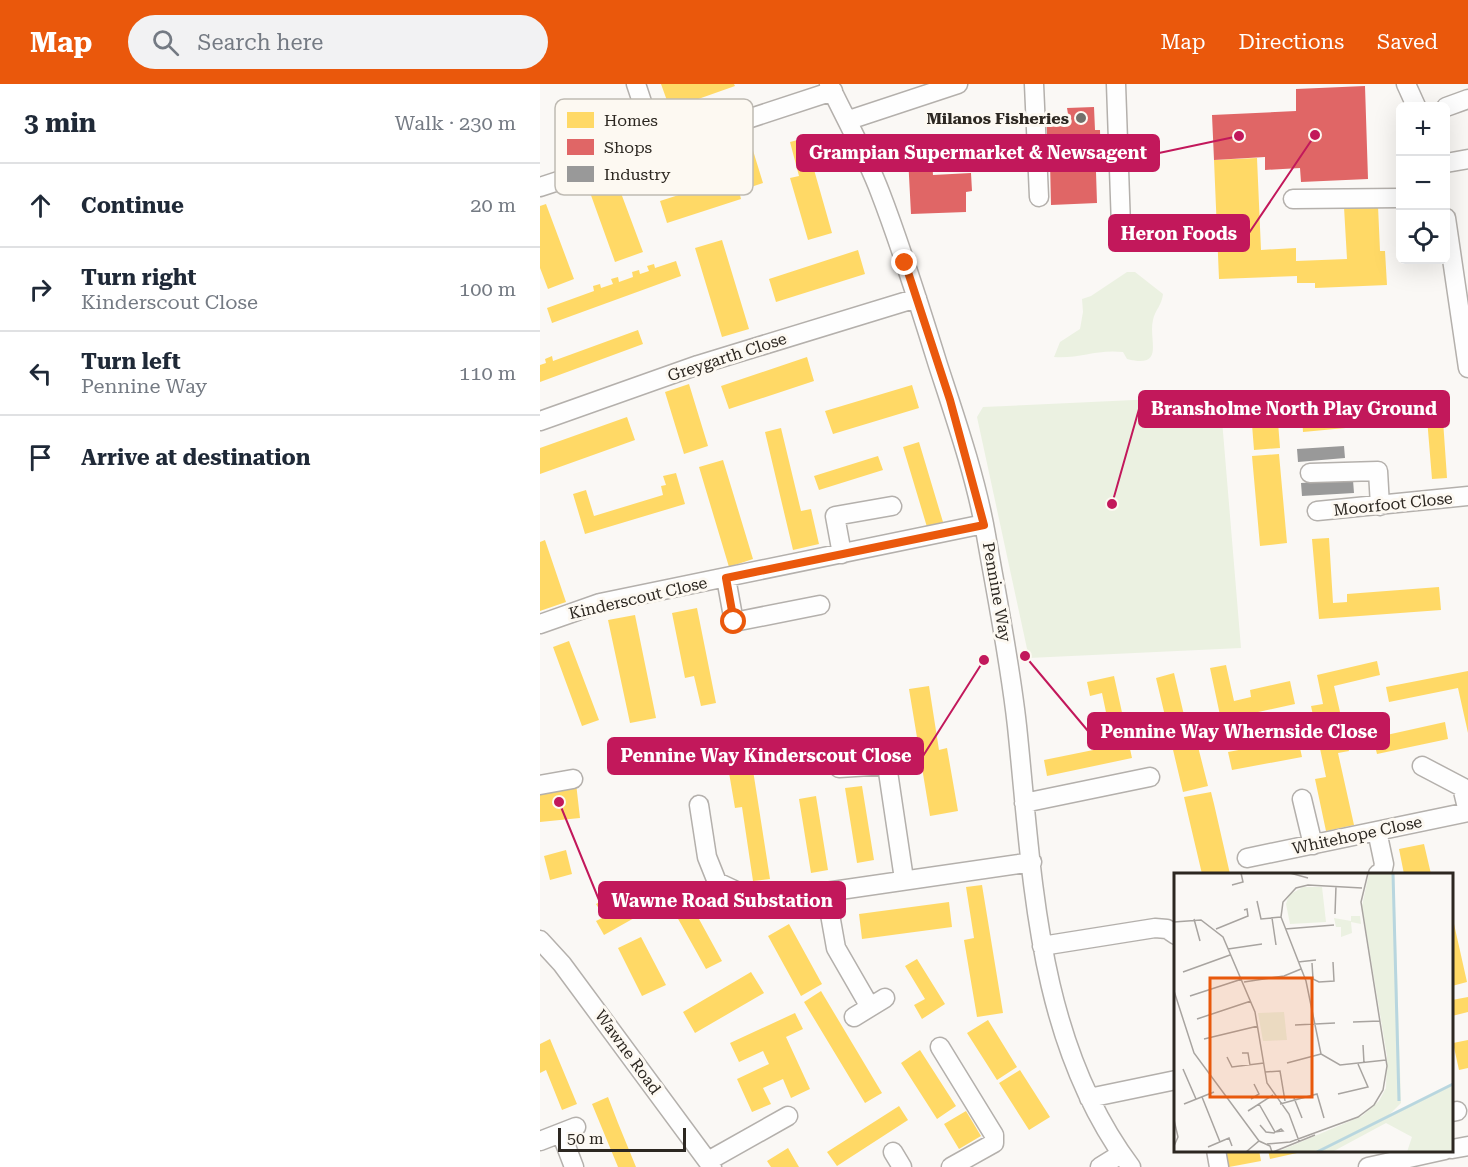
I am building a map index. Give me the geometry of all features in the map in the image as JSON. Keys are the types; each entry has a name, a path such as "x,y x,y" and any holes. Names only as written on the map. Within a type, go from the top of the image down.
{"street":[{"path":"636,84 641,99"},
{"path":"849,120 958,84"},
{"path":"1034,84 1039,197"},
{"path":"1116,84 1121,226"},
{"path":"1406,84 1414,102"},
{"path":"753,114 831,88"},
{"name":"Pennine Way","path":"831,88 849,120 880,191 952,408 984,525 1005,634 1042,946 1064,1040 1089,1098 1126,1161"},
{"path":"1450,106 1468,99"},
{"path":"1450,162 1468,159"},
{"path":"540,187 555,182"},
{"path":"1293,199 1396,198"},
{"path":"1450,245 1468,368"},
{"name":"Greygarth Close","path":"540,421 698,365 917,298"},
{"path":"1310,473 1378,471 1380,506"},
{"name":"Moorfoot Close","path":"1317,511 1468,496"},
{"path":"842,554 835,516 892,506"},
{"name":"Kinderscout Close","path":"540,624 600,603 984,525"},
{"path":"726,578 734,622 820,605"},
{"path":"839,768 887,765 904,879"},
{"path":"1422,766 1462,787 1468,812"},
{"path":"1024,803 1150,777"},
{"path":"540,785 573,778"},
{"path":"1302,800 1312,845"},
{"path":"699,805 707,856 717,882 749,897 826,892 1032,862"},
{"name":"Whitehope Close","path":"1247,858 1468,812"},
{"path":"1377,831 1384,864 1382,873"},
{"path":"826,892 836,948 878,1003 854,1017"},
{"path":"1042,946 1155,928 1167,929 1174,934"},
{"name":"Wawne Road","path":"540,940 562,964 710,1164"},
{"path":"940,1047 994,1135 994,1143 951,1167"},
{"path":"1089,1098 1174,1080"},
{"path":"710,1164 788,1116"},
{"path":"540,1141 569,1130 574,1167"},
{"path":"1453,1149 1468,1146"},
{"path":"1216,1152 1219,1167"},
{"path":"1377,1160 1431,1152"},
{"path":"1100,1167 1126,1161"}],"green space":[{"path":"1127,272 1135,272 1163,294 1153,320 1151,356 1147,360 1139,361 1127,359 1123,352 1113,351 1072,357 1054,357 1060,342 1080,329 1083,312 1082,299 1091,296"},
{"path":"1220,396 1241,648 1029,658 977,417 983,407"}],"building: Homes":[{"path":"661,84 734,84 735,86 698,99 666,99"},
{"path":"805,138 832,233 808,240 790,178 799,176 790,142"},
{"path":"753,150 763,183 753,186"},
{"path":"1257,158 1261,250 1296,248 1296,261 1347,259 1344,207 1378,206 1380,251 1385,251 1387,285 1315,288 1315,283 1297,283 1297,276 1219,279 1214,160"},
{"path":"591,195 622,195 643,252 615,262"},
{"path":"679,195 740,195 741,199 667,223 660,201"},
{"path":"546,204 574,279 548,289 540,268 540,206"},
{"path":"722,240 749,329 722,337 695,248"},
{"path":"858,250 865,274 776,302 769,279"},
{"path":"676,261 681,276 552,323 547,308 594,291 593,286 600,284 601,288 613,284 611,279 618,277 619,282 633,277 632,272 639,270 640,274 649,271 647,266 654,264 655,268"},
{"path":"638,330 643,344 540,382 540,365 546,363 545,359 552,356 553,361"},
{"path":"807,357 814,381 729,409 721,386"},
{"path":"689,384 708,446 684,454 665,392"},
{"path":"912,385 919,408 833,434 825,411"},
{"path":"1441,391 1447,478 1432,479 1426,406 1384,410 1382,395"},
{"path":"1276,396 1280,448 1254,450 1250,399"},
{"path":"1366,410 1367,426 1303,432 1302,416"},
{"path":"627,417 635,440 540,474 540,448"},
{"path":"781,428 801,511 811,509 819,544 793,550 765,432"},
{"path":"919,442 943,522 927,527 903,447"},
{"path":"1279,454 1287,543 1260,546 1252,456"},
{"path":"878,456 883,470 819,490 814,476"},
{"path":"723,460 753,559 729,567 699,467"},
{"path":"676,473 685,504 585,534 573,494 586,490 594,516 663,495 661,486 666,485 663,476"},
{"path":"1329,538 1333,603 1347,602 1347,594 1439,587 1441,610 1319,619 1312,539"},
{"path":"545,540 566,602 540,611 540,542"},
{"path":"697,608 716,703 701,706 694,676 685,678 672,613"},
{"path":"635,615 656,718 630,723 608,620"},
{"path":"569,641 599,720 582,726 553,647"},
{"path":"1377,661 1380,675 1334,686 1349,751 1338,753 1354,825 1326,831 1315,779 1326,777 1311,706 1323,704 1317,675"},
{"path":"1226,665 1234,701 1251,697 1250,690 1290,681 1295,704 1221,720 1210,668"},
{"path":"1468,671 1468,733 1458,688 1389,702 1386,687"},
{"path":"1174,673 1189,736 1195,735 1208,786 1183,792 1156,678"},
{"path":"1114,676 1132,758 1047,776 1044,760 1113,746 1102,693 1090,696 1087,682"},
{"path":"929,686 939,750 947,748 958,811 930,816 909,689"},
{"path":"1445,722 1448,739 1377,754 1373,738"},
{"path":"1298,739 1302,757 1232,770 1228,752"},
{"path":"750,751 770,879 753,881 742,807 735,808 726,755"},
{"path":"576,783 580,818 540,822 540,787"},
{"path":"862,786 874,860 857,863 845,788"},
{"path":"1211,792 1230,873 1202,873 1184,797"},
{"path":"816,796 828,870 811,873 799,799"},
{"path":"1424,844 1431,873 1404,873 1399,849"},
{"path":"566,850 572,874 550,880 544,856"},
{"path":"982,885 1003,1013 977,1017 964,940 974,938 966,887"},
{"path":"623,888 636,917 604,935 596,921 604,917 596,904 608,897 616,911 622,907 614,893"},
{"path":"688,899 722,961 706,969 672,908"},
{"path":"949,902 952,927 862,939 859,914"},
{"path":"1453,919 1467,982 1453,986"},
{"path":"789,924 822,984 801,996 768,936"},
{"path":"641,937 666,985 642,996 618,948"},
{"path":"917,959 945,1004 922,1019 914,1005 925,999 905,966"},
{"path":"751,972 764,993 695,1033 683,1012"},
{"path":"821,991 882,1093 865,1103 804,1002"},
{"path":"1468,997 1468,1012 1453,1016 1453,1000"},
{"path":"795,1013 803,1029 786,1037 810,1089 791,1098 783,1079 763,1088 771,1104 752,1112 737,1079 769,1064 763,1051 739,1062 730,1043"},
{"path":"988,1020 1017,1067 997,1080 967,1033"},
{"path":"550,1039 577,1104 562,1110 546,1070 540,1073 540,1044"},
{"path":"1468,1040 1468,1068 1459,1070 1453,1043"},
{"path":"920,1050 956,1106 937,1119 901,1063"},
{"path":"1020,1070 1050,1117 1029,1130 999,1083"},
{"path":"608,1097 636,1167 618,1167 592,1104"},
{"path":"899,1106 908,1120 837,1166 827,1152"},
{"path":"966,1111 981,1136 959,1149 944,1124"},
{"path":"788,1148 799,1167 771,1167 767,1161"},
{"path":"1259,1152 1261,1161 1229,1167 1225,1153"},
{"path":"1268,1152 1302,1152 1270,1159"}],"building: Shops":[{"path":"1365,86 1368,179 1301,182 1300,168 1265,170 1265,157 1214,160 1212,115 1296,111 1296,89"},
{"path":"1094,107 1095,130 1100,130 1101,172 1096,172 1097,203 1051,205 1050,162 1042,162 1041,134 1047,134 1046,115 1068,114 1067,108"},
{"path":"926,135 926,141 968,139 969,158 932,160 933,175 971,173 972,191 966,192 966,212 911,214 908,157 904,157 904,146 912,145 911,136"}],"building: Industry":[{"path":"1344,446 1345,458 1298,462 1297,449"},
{"path":"1353,480 1354,493 1302,496 1301,483"}],"place":[{"name":"Milanos Fisheries","path":"1081,118"},
{"name":"Heron Foods","path":"1315,135"},
{"name":"Grampian Supermarket & Newsagent","path":"1239,136"},
{"name":"Bransholme North Play Ground","path":"1112,504"},
{"name":"Pennine Way Whernside Close","path":"1025,656"},
{"name":"Pennine Way Kinderscout Close","path":"984,660"},
{"name":"Wawne Road Substation","path":"559,802"}],"route":[{"path":"734,622 726,578 984,525 950,400 905,263"}]}
